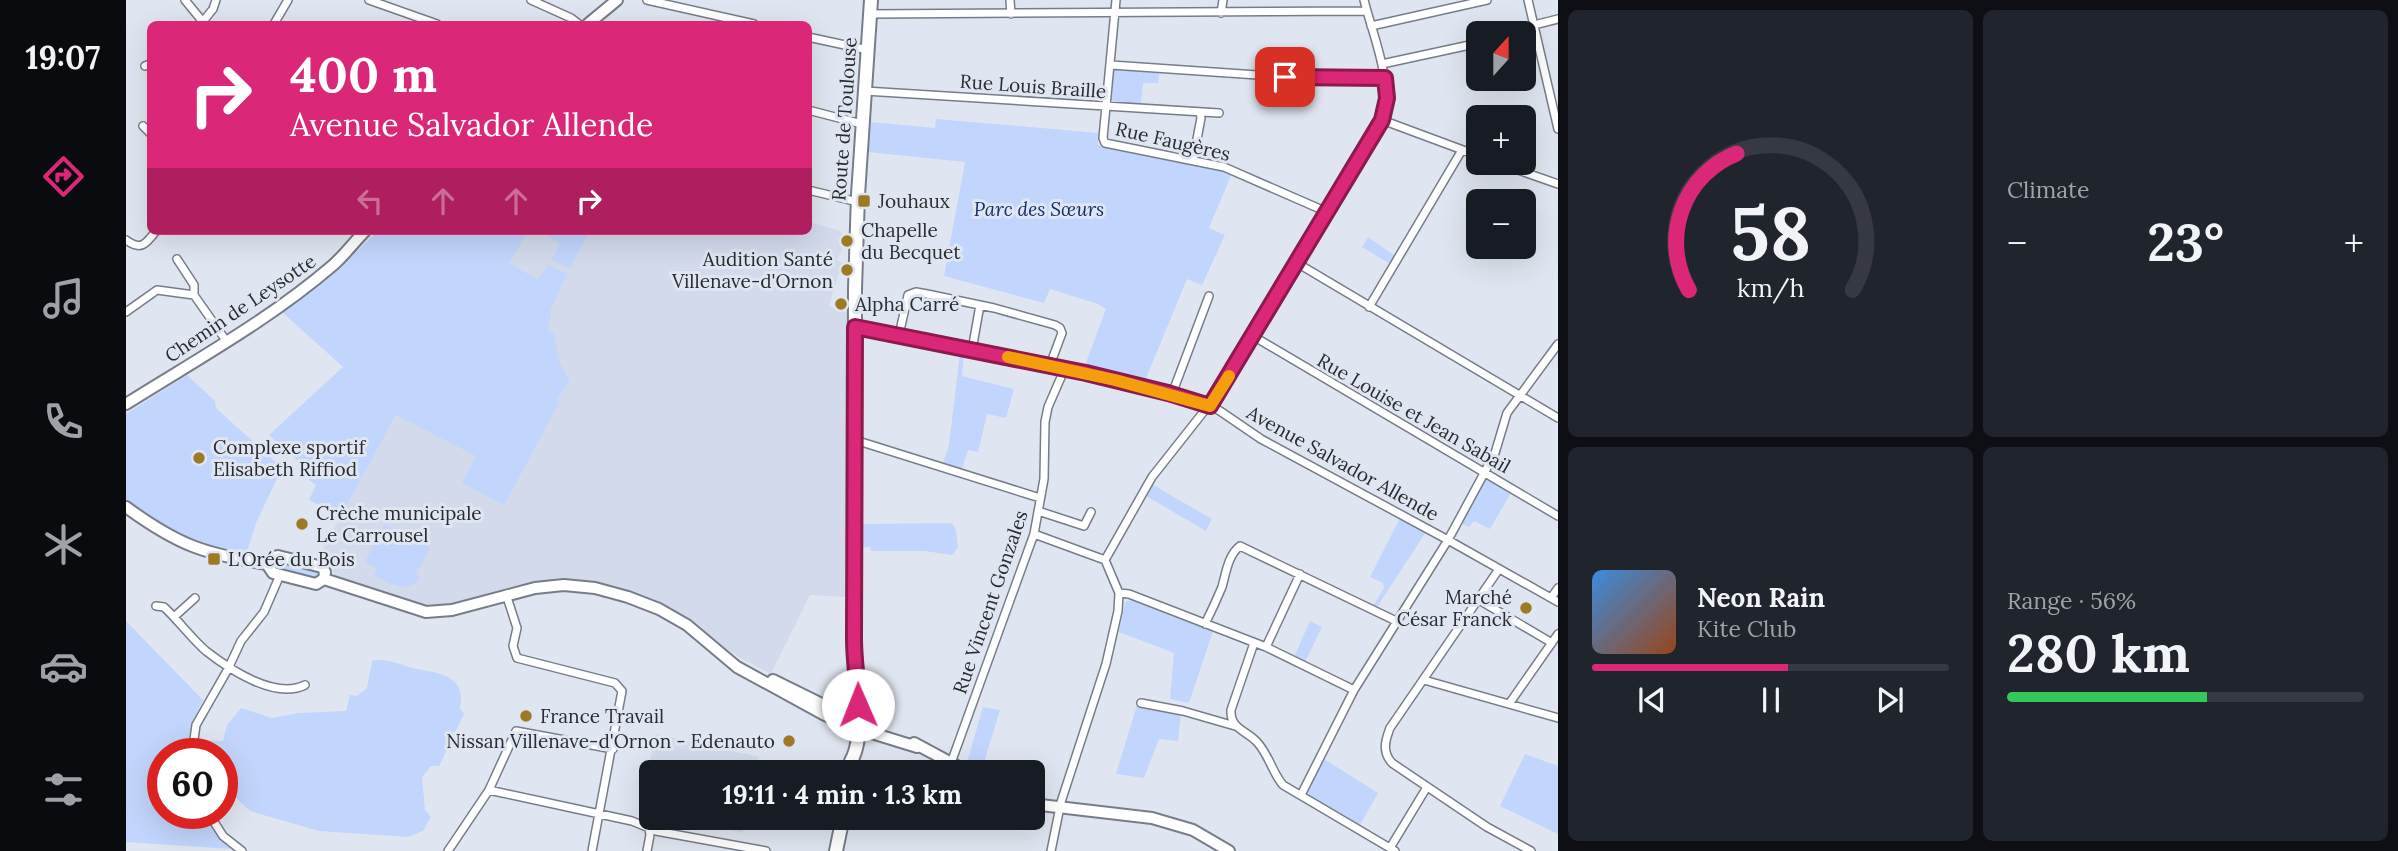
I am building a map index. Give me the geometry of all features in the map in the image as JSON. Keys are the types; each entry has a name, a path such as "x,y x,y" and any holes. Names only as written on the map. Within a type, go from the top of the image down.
{"main road":[{"name":"Route de Toulouse","path":"854,760 857,752 854,723 858,670 854,662 855,327 858,202 871,0"},
{"path":"836,851 840,830"}],"street":[{"path":"185,0 201,21"},
{"path":"204,21 216,0"},
{"path":"276,21 288,0"},
{"path":"369,0 428,21"},
{"path":"531,0 575,21"},
{"path":"592,21 617,0"},
{"path":"648,0 741,21"},
{"path":"1010,0 1011,13"},
{"name":"Rue Faugères","path":"1116,0 1102,138 1105,142 1224,167 1327,212"},
{"path":"1221,13 1223,0"},
{"path":"1105,560 1152,477 1173,447 1210,406 1382,120 1387,98 1385,78 1364,0"},
{"path":"1371,26 1487,0"},
{"path":"1528,0 1533,21"},
{"path":"870,14 1367,11"},
{"path":"1536,28 1558,19"},
{"path":"1536,32 1558,129"},
{"path":"812,38 868,50"},
{"path":"1382,64 1466,46"},
{"path":"1111,65 1285,77 1385,78"},
{"name":"Rue Louis Braille","path":"864,91 1219,113"},
{"path":"812,111 862,124"},
{"path":"1192,160 1202,114 1200,112"},
{"path":"1382,120 1466,151"},
{"path":"143,126 147,130"},
{"path":"1369,307 1462,150"},
{"path":"1532,175 1558,184"},
{"path":"812,191 858,202"},
{"path":"126,240 140,247 153,235"},
{"name":"Chemin de Leysotte","path":"126,404 227,342 331,267 361,235"},
{"path":"177,259 194,285 194,295 227,342"},
{"path":"1297,263 1558,418"},
{"path":"126,312 158,290 194,295"},
{"path":"900,335 907,298 913,292 980,305 1060,328 1062,333 1050,365"},
{"path":"1172,394 1209,296"},
{"path":"972,350 980,305"},
{"name":"Avenue Salvador Allende","path":"855,327 1065,368 1210,406 1261,439 1554,600"},
{"name":"Rue Louise et Jean Sabail","path":"1253,336 1558,516"},
{"path":"1301,795 1354,690 1448,540 1485,473 1495,453 1503,422 1557,348"},
{"name":"Rue Vincent Gonzales","path":"952,760 1034,534 1044,470 1045,422 1048,407 1065,368"},
{"path":"855,440 1040,498"},
{"path":"126,507 166,535 185,544 218,555 267,564"},
{"path":"1038,511 1084,526 1091,512"},
{"path":"1034,534 1105,560 1119,593 1118,611 1108,656 1060,808 1051,851"},
{"path":"1205,624 1234,551 1240,546 1396,621"},
{"path":"278,556 322,568 325,572 324,579 316,584 280,575 270,571 267,564 271,558 278,556"},
{"path":"1499,569 1390,728 1385,752 1392,763 1427,787 1487,827 1531,851"},
{"path":"1266,647 1300,573"},
{"path":"194,738 196,725 241,641 264,612 280,575"},
{"path":"324,579 426,612 452,610 506,594 564,585 595,588 628,597 659,609 687,625 727,657 854,723 945,760"},
{"path":"1554,600 1558,588"},
{"path":"1119,593 1129,594 1266,647 1354,690"},
{"path":"506,594 517,628 513,646 517,658 614,683 621,688 623,694 592,851"},
{"path":"174,617 195,598"},
{"path":"1479,600 1552,643"},
{"path":"156,606 164,607 206,650 257,683 274,688 297,689 305,685"},
{"path":"1509,704 1558,634"},
{"path":"1235,726 1231,719 1231,710 1254,643"},
{"path":"1424,680 1558,718"},
{"path":"1141,704 1183,711 1235,726 1261,746 1275,776 1283,785 1393,850 1427,787"},
{"path":"449,851 489,789 516,731 613,749"},
{"path":"489,789 639,824"},
{"path":"1045,806 1132,814 1176,824 1205,835 1229,851"},
{"path":"219,829 242,851"},
{"path":"647,851 649,830"},
{"path":"659,830 766,851"}],"shaded area":[{"path":"812,223 841,231 842,242 845,243 837,260 842,263 829,306 847,313 845,597 810,595 771,674 737,656 692,624 615,589 584,581 553,581 512,586 467,602 437,607 419,605 348,583 334,574 334,558 322,551 494,235 812,235"},
{"path":"656,734 759,757 758,760 650,760"}],"green space":[{"path":"1116,69 1159,72 1158,83 1143,83 1141,104 1113,102 1110,98 1112,73"},
{"name":"Parc des Sœurs","path":"936,119 1099,133 1098,145 1232,173 1209,228 1225,235 1202,285 1187,279 1144,383 1084,368 1106,309 1098,304 1050,289 1044,303 944,276 965,162 868,152 871,122 935,128"},
{"path":"374,235 526,235 509,263 538,280 548,265 567,274 551,309 548,332 554,332 559,362 570,381 557,398 559,403 504,505 462,483 476,456 396,415 341,516 309,500 316,485 308,479 312,474 269,435 343,367 282,312 325,281"},
{"path":"546,235 588,235 570,268 551,260 560,244"},
{"path":"1368,237 1395,256 1390,264 1362,247"},
{"path":"960,353 964,354 962,376 1014,389 1006,418 987,414 978,452 968,450 962,469 943,463 949,445"},
{"name":"Complexe sportif Elisabeth Riffiod","path":"187,375 215,401 216,408 282,468 256,523 247,552 230,551 198,542 168,527 126,499 126,414"},
{"path":"1485,480 1511,493 1490,529 1474,521 1469,527 1461,523"},
{"path":"1153,485 1212,519 1206,531 1146,496"},
{"path":"1400,518 1426,532 1377,607 1373,606 1384,588 1383,583 1370,577"},
{"path":"952,523 956,530 958,548 952,555 925,551 871,551 870,547 862,547 863,524"},
{"path":"385,524 399,532 397,537 414,546 417,540 430,548 416,574 420,577 410,586 398,586 374,575 377,568 365,562"},
{"path":"273,560 291,563 301,569 303,566 318,570 322,574 316,579 274,568"},
{"path":"1132,600 1213,631 1189,703 1170,699 1174,653 1119,632 1125,602"},
{"path":"126,621 203,700 191,724 189,738 147,738 147,829 213,829 231,849 126,842"},
{"path":"1310,621 1322,627 1305,662 1294,657"},
{"path":"372,661 391,661 440,674 455,682 459,688 460,708 464,714 439,766 431,766 422,777 425,810 431,817 423,831 408,837 319,831 250,811 238,800 238,738 224,738 227,725 241,708 272,718 299,713 346,711 350,695 357,696 367,688"},
{"path":"1137,705 1181,713 1178,741 1159,739 1144,778 1116,774"},
{"path":"983,707 1000,710 985,760 968,760"},
{"path":"1525,754 1558,766 1558,834 1500,806"},
{"path":"1324,759 1378,793 1360,825 1309,795 1308,791"}],"slow traffic":[{"path":"1008,357 1115,380 1210,406 1229,376"}],"place":[{"name":"Jouhaux","path":"864,201"},
{"name":"Chapelle du Becquet","path":"847,241"},
{"name":"Audition Santé Villenave-d'Ornon","path":"847,270"},
{"name":"Alpha Carré","path":"841,304"},
{"name":"Complexe sportif Elisabeth Riffiod","path":"199,458"},
{"name":"Crèche municipale Le Carrousel","path":"302,524"},
{"name":"L'Orée du Bois","path":"214,559"},
{"name":"Marché César Franck","path":"1526,608"},
{"name":"France Travail","path":"526,716"},
{"name":"Nissan Villenave-d'Ornon - Edenauto","path":"789,741"}],"route":[{"path":"858,705 858,670 854,662 855,327 1086,373 1210,406 1382,120 1385,108 1385,78 1285,77"}]}
